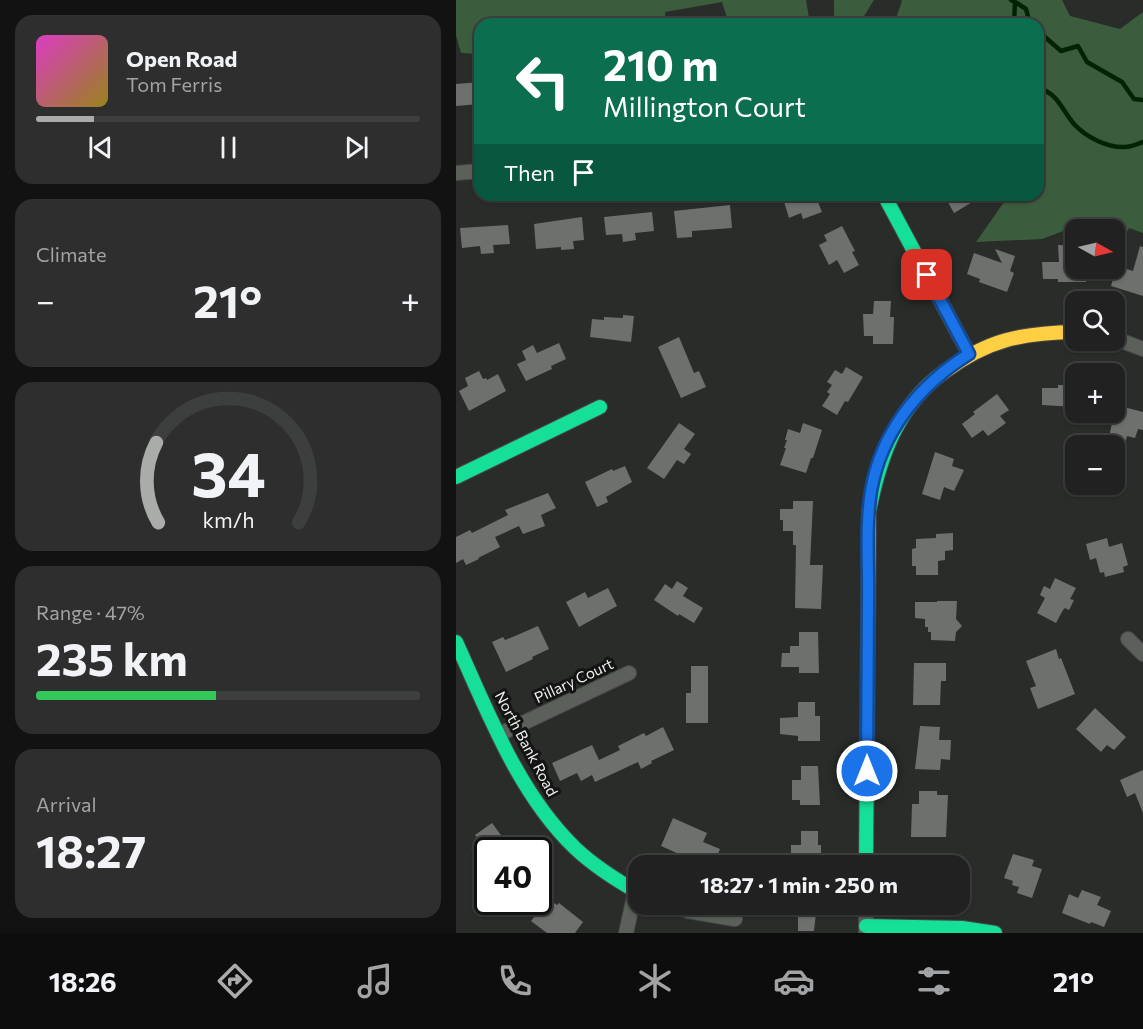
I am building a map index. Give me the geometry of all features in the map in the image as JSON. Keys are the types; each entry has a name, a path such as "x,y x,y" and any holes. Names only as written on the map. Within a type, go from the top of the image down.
{"street":[{"path":"456,173 474,172"},
{"path":"887,201 969,354"},
{"path":"866,855 869,511 871,491 885,445 907,408 937,376 969,354 996,342 1026,334 1065,332"},
{"path":"1125,342 1143,349"},
{"path":"456,477 600,407"},
{"path":"1128,639 1143,654"},
{"name":"North Bank Road","path":"456,642 531,793 554,826 583,856 610,877 628,887"},
{"name":"Pillary Court","path":"500,734 629,673"},
{"path":"626,933 631,915"},
{"path":"712,915 735,919"},
{"path":"866,930 962,928 995,933"}],"green space":[{"path":"456,0 806,0 809,18 727,18 722,2 665,12 666,18 474,18 474,54 461,53 456,35"},
{"path":"834,0 874,0 863,18 834,18"},
{"path":"901,0 1062,0 1070,16 1120,29 1143,12 1143,233 1129,228 1125,236 1125,219 1065,219 1065,230 1042,239 976,242 1005,201 1044,201 1044,18 896,18"}],"building":[{"path":"474,82 474,104 456,106 456,84"},
{"path":"784,201 817,201 822,212 803,219 801,213 789,218"},
{"path":"947,201 974,201 954,213"},
{"path":"730,205 732,228 692,231 692,237 677,238 674,211"},
{"path":"652,212 654,231 635,233 636,240 623,242 622,234 606,235 604,217"},
{"path":"582,217 584,240 573,241 574,249 561,250 561,247 536,249 534,224"},
{"path":"508,225 510,244 493,245 494,253 481,254 480,246 462,248 460,228"},
{"path":"842,226 855,251 852,252 859,265 844,273 837,260 829,265 819,245 827,241 824,235"},
{"path":"1058,245 1065,245 1065,279 1086,279 1086,282 1058,282 1058,279 1043,279 1042,262 1059,262"},
{"path":"1140,246 1143,247 1143,296 1111,286 1113,279 1125,279 1125,268 1133,271"},
{"path":"995,249 1015,256 1010,271 1014,273 1007,292 979,282 980,279 967,274 974,253 1002,263"},
{"path":"874,301 891,301 890,317 894,317 893,344 873,344 873,336 864,336 863,314 873,314"},
{"path":"623,315 634,316 631,342 590,337 592,319 623,318"},
{"path":"679,337 694,373 699,371 706,387 681,398 658,347"},
{"path":"559,343 566,359 551,366 552,369 526,381 517,364 526,360 522,351 533,345 537,353"},
{"path":"846,367 863,377 837,415 822,406 830,394 827,392 832,385 827,382 835,370 842,374"},
{"path":"479,371 483,379 487,380 498,374 506,391 469,411 459,391 468,386 465,378"},
{"path":"1058,385 1065,385 1065,406 1042,405 1042,388 1058,388"},
{"path":"997,394 1009,410 1000,416 1006,423 988,436 983,430 972,438 962,424 975,414 973,412"},
{"path":"1125,407 1143,412 1143,430 1138,429 1135,438 1127,436 1125,444 1125,435 1109,435 1112,423 1125,423"},
{"path":"679,423 695,434 684,449 691,454 684,464 677,460 664,479 647,468"},
{"path":"803,423 822,430 806,473 780,465 786,448 784,448 788,429 800,433"},
{"path":"935,452 954,459 952,466 964,470 954,491 944,487 940,500 922,494"},
{"path":"625,466 632,482 606,497 608,502 597,507 585,482 612,469 613,471"},
{"path":"548,493 556,508 541,515 545,526 523,534 519,526 495,537 500,547 466,565 463,559 456,563 456,537 470,530 472,533 508,515 505,510"},
{"path":"793,501 813,501 810,565 823,565 821,609 795,608 796,545 793,545 793,531 783,531 783,520 780,520 780,509 793,509"},
{"path":"953,533 953,550 945,551 945,560 938,561 938,575 916,575 916,566 912,566 912,549 916,548 916,539 936,538 936,534"},
{"path":"1107,538 1109,547 1122,543 1128,565 1123,567 1124,572 1105,577 1104,572 1100,573 1096,558 1090,560 1086,544"},
{"path":"1055,578 1076,588 1070,599 1074,600 1069,610 1065,608 1063,610 1056,623 1037,613 1045,598 1040,595 1044,586 1050,589"},
{"path":"677,581 688,588 683,596 703,608 694,623 679,614 678,616 654,600 665,584 672,589"},
{"path":"608,588 617,606 579,627 566,602 585,592 588,598"},
{"path":"957,601 956,619 962,626 956,632 955,641 931,640 931,632 928,632 928,627 925,627 925,619 915,618 915,602"},
{"path":"538,626 549,649 506,672 492,642 503,637 505,640"},
{"path":"799,632 818,632 819,673 799,673 799,667 781,667 782,653 790,653 790,646 799,646"},
{"path":"1056,649 1075,694 1038,709 1030,688 1036,686 1026,661"},
{"path":"914,663 946,663 946,681 941,681 940,705 913,705"},
{"path":"691,666 708,666 708,723 686,723 686,693 691,693"},
{"path":"798,702 815,702 815,716 820,716 820,741 798,741 798,736 780,734 780,718 798,717"},
{"path":"1095,708 1126,737 1114,750 1107,745 1101,752 1076,729"},
{"path":"920,726 940,727 939,740 951,740 950,760 941,759 940,770 915,769"},
{"path":"663,727 674,750 651,761 652,763 641,769 638,762 595,782 592,775 581,781 577,773 560,781 552,763 592,745 599,760 620,750 618,746 644,733 646,736"},
{"path":"801,766 818,766 820,805 800,805 800,800 792,800 792,780 801,780"},
{"path":"1143,770 1143,813 1135,793 1127,797 1120,780"},
{"path":"919,791 937,791 937,795 948,795 946,837 911,837 912,804 919,804"},
{"path":"673,818 707,833 703,842 720,849 718,855 681,855 661,846"},
{"path":"492,823 502,837 476,837 475,835"},
{"path":"801,831 818,831 821,855 791,855 791,845 801,845"},
{"path":"1013,854 1034,860 1032,866 1042,869 1032,898 1017,893 1019,887 1012,885 1013,881 1004,878"},
{"path":"1082,890 1101,897 1097,905 1111,911 1104,927 1062,913 1069,894 1078,898"},
{"path":"552,902 557,905 559,903 583,922 575,933 547,933 531,921 536,915 552,915"},
{"path":"798,915 816,915 814,931 798,931"}],"waterway":[{"path":"1011,0 1015,2 1014,18"},
{"path":"1015,2 1026,9 1028,18"},
{"path":"1044,36 1061,51 1078,46 1087,62 1122,82 1134,99 1143,100"},
{"path":"1044,90 1055,98 1074,124 1097,141 1118,147 1143,142"}],"traffic: fast":[{"path":"887,201 969,354"},
{"path":"866,855 869,511 879,471 893,434 914,400 944,372"},
{"path":"456,477 600,407"},
{"path":"456,642 506,751 537,802 575,848 606,873 628,886"},
{"path":"866,926 962,928 995,933"}],"traffic: slow":[{"path":"944,372 991,345 1022,336 1065,333"}],"route":[{"path":"867,771 871,491 885,445 912,402 937,376 969,354 927,275"}]}
